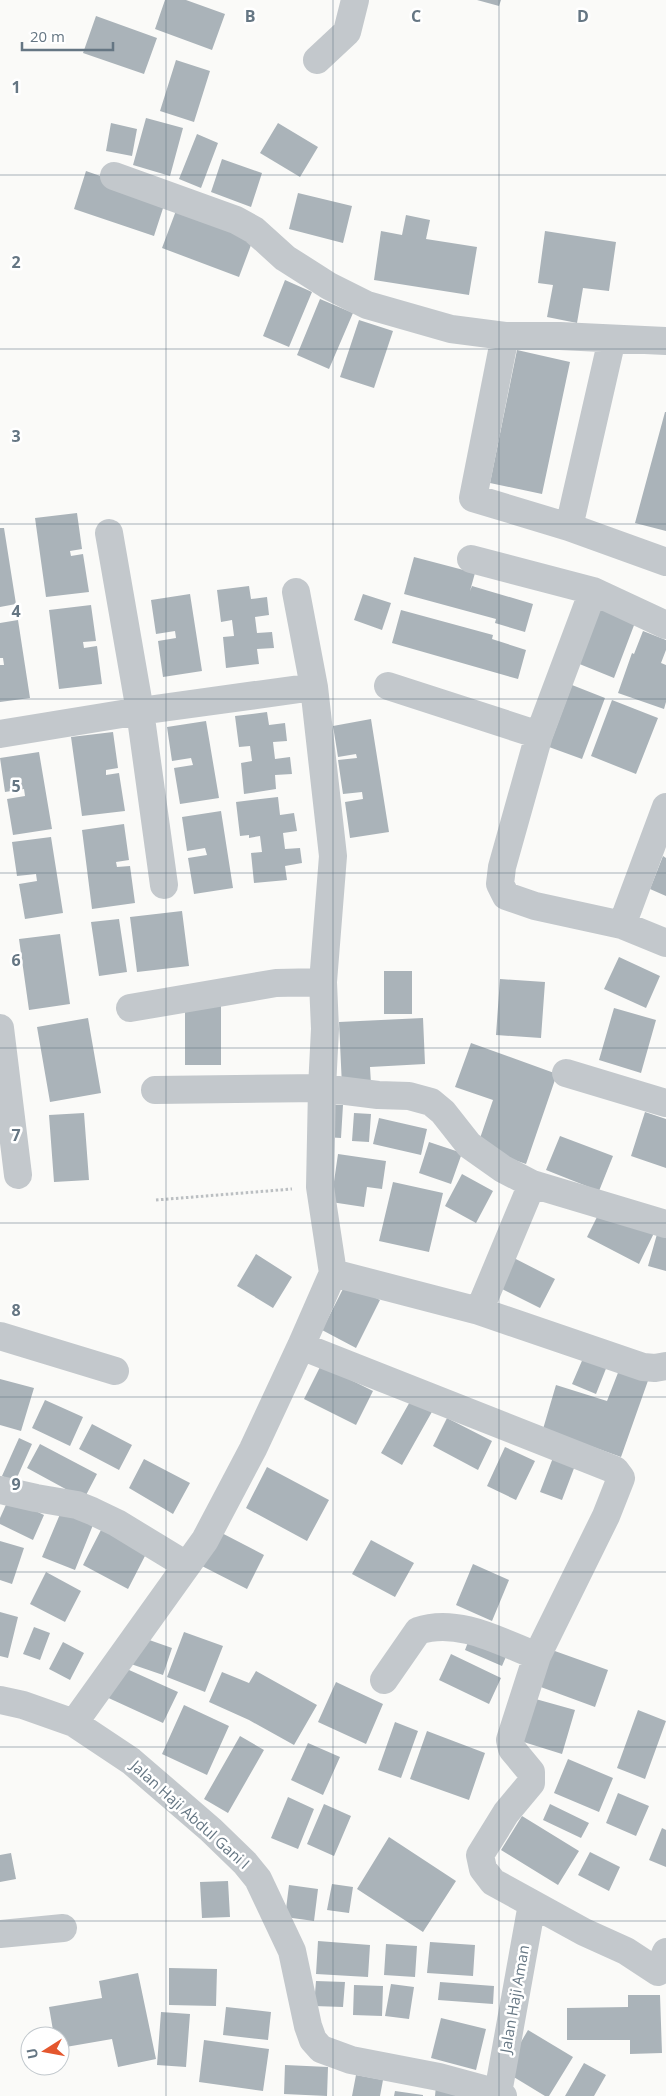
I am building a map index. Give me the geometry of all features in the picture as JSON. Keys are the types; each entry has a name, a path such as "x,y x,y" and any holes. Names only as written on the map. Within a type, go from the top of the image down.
{"street":[{"path":"317,60 347,32 355,0"},
{"path":"114,176 236,220 254,230 298,267 367,305 451,329 505,336 560,336 666,341"},
{"path":"505,336 473,498 569,527 666,562"},
{"path":"569,527 612,339"},
{"path":"109,533 140,711 164,885"},
{"path":"471,559 592,591 666,626"},
{"path":"592,591 539,735 502,867 500,884 506,896 535,906 622,925 666,943"},
{"path":"74,1723 205,1540 253,1449 301,1346 332,1273 320,1187 325,1029 323,982 333,856 314,687 296,592"},
{"path":"388,686 539,735"},
{"path":"0,734 140,711 314,687"},
{"path":"622,925 666,807"},
{"path":"130,1008 276,983 323,982"},
{"path":"0,1028 5,1110 18,1175"},
{"path":"566,1073 666,1103"},
{"path":"155,1090 322,1088 378,1095 409,1096 431,1102 443,1112 469,1145 483,1156 532,1184 666,1224"},
{"path":"479,1310 532,1184"},
{"path":"332,1273 479,1310 643,1367 655,1368 666,1366"},
{"path":"0,1336 115,1370"},
{"path":"301,1346 615,1470 621,1478 618,1489 537,1656 510,1740 512,1749 532,1772 531,1783 506,1813 480,1856 483,1869 493,1882 532,1904 626,1951 663,1967"},
{"path":"0,1490 77,1505 92,1510 117,1522 186,1565"},
{"path":"384,1680 418,1631 427,1628 449,1627 474,1631 537,1656"},
{"name":"Jalan Haji Abdul Gani I","path":"0,1700 23,1705 74,1723 131,1761 211,1830 245,1863 258,1879 292,1951 308,2026 313,2040 321,2049 351,2060 440,2077 500,2094"},
{"name":"Jalan Haji Aman","path":"500,2094 532,1904"},
{"path":"0,1934 62,1928"}],"path":[{"path":"156,1200 320,1187"}],"building":[{"path":"165,0 186,0 225,14 212,50 155,29"},
{"path":"477,0 501,0 499,6"},
{"path":"96,16 157,38 144,74 83,53"},
{"path":"176,60 210,71 194,122 160,111"},
{"path":"146,118 183,128 170,176 133,165"},
{"path":"111,123 137,129 132,156 106,151"},
{"path":"278,123 318,147 300,177 260,153"},
{"path":"197,134 218,143 201,188 179,179"},
{"path":"222,159 262,173 251,207 211,192"},
{"path":"86,171 166,199 154,236 74,209"},
{"path":"298,193 352,206 343,243 289,229"},
{"path":"177,208 254,237 239,277 162,248"},
{"path":"406,215 430,220 426,239 477,247 469,295 374,280 381,231 402,235"},
{"path":"545,231 616,242 609,291 583,288 577,323 547,317 553,285 538,283"},
{"path":"285,280 312,292 289,347 263,336"},
{"path":"320,299 353,313 329,369 297,355"},
{"path":"359,320 393,331 374,388 340,377"},
{"path":"517,350 570,362 542,494 490,483"},
{"path":"666,412 666,531 635,523"},
{"path":"77,513 82,549 70,551 71,556 83,554 89,592 46,597 35,518"},
{"path":"0,528 4,528 16,604 0,607"},
{"path":"414,557 475,573 470,591 472,586 533,604 525,632 495,623 496,619 404,594"},
{"path":"249,586 251,599 267,597 269,615 255,617 257,633 272,632 274,648 257,649 259,664 226,668 223,637 234,636 232,620 221,622 217,590"},
{"path":"190,594 202,671 163,677 158,641 176,638 175,631 156,634 151,600"},
{"path":"363,594 391,603 382,630 354,620"},
{"path":"91,605 96,641 83,642 84,648 97,646 102,684 59,689 49,610"},
{"path":"598,606 636,620 614,678 577,663"},
{"path":"401,610 493,635 492,639 526,650 518,679 392,643"},
{"path":"18,620 30,698 0,702 0,665 4,665 3,658 0,658 0,623"},
{"path":"643,631 666,640 666,650 661,663 666,665 666,702 664,709 618,693 632,653 634,654"},
{"path":"572,685 605,698 582,759 549,747"},
{"path":"612,700 658,718 636,774 591,756"},
{"path":"267,712 269,725 285,723 287,741 273,742 275,759 290,757 292,774 275,775 276,789 244,794 241,763 252,761 250,746 239,747 235,716"},
{"path":"371,719 389,832 350,838 345,802 363,799 362,792 343,794 338,760 357,758 356,754 338,757 333,726"},
{"path":"206,721 219,798 180,804 174,768 193,765 191,758 172,761 167,727"},
{"path":"113,732 118,768 106,770 106,775 119,773 125,811 82,816 71,737"},
{"path":"39,752 52,829 13,835 7,799 25,796 24,789 5,792 0,758"},
{"path":"278,797 280,815 294,813 297,831 283,833 285,849 300,848 302,863 285,866 287,880 254,883 251,853 262,852 260,836 249,838 249,835 240,836 236,802"},
{"path":"221,811 233,888 194,894 188,858 207,855 205,848 187,851 182,817"},
{"path":"124,824 129,860 116,862 117,867 130,866 135,903 92,909 82,830"},
{"path":"51,837 63,913 25,919 19,884 37,881 36,874 17,876 12,842"},
{"path":"663,856 666,858 666,896 650,889"},
{"path":"182,911 189,966 137,972 130,917"},
{"path":"119,919 127,972 99,976 91,922"},
{"path":"60,934 70,1004 29,1010 19,939"},
{"path":"619,957 660,976 646,1008 604,989"},
{"path":"384,971 412,971 412,1014 384,1014"},
{"path":"500,979 545,982 541,1038 496,1035"},
{"path":"185,1004 221,1004 221,1065 185,1065"},
{"path":"614,1008 656,1020 641,1073 599,1060"},
{"path":"88,1018 101,1093 50,1102 37,1027"},
{"path":"423,1018 425,1064 370,1067 371,1084 342,1086 339,1022"},
{"path":"471,1043 557,1074 526,1164 477,1147 493,1100 455,1087"},
{"path":"327,1104 343,1105 341,1138 325,1137"},
{"path":"645,1112 666,1119 666,1168 631,1156"},
{"path":"84,1113 89,1180 54,1182 49,1115"},
{"path":"354,1113 371,1114 369,1142 352,1141"},
{"path":"379,1118 427,1129 421,1155 373,1144"},
{"path":"560,1136 613,1156 599,1191 546,1170"},
{"path":"429,1142 462,1153 451,1184 419,1173"},
{"path":"338,1154 386,1161 382,1189 367,1187 364,1207 331,1202"},
{"path":"462,1174 493,1191 476,1223 445,1206"},
{"path":"393,1182 443,1193 429,1252 379,1241"},
{"path":"602,1207 654,1233 639,1264 587,1237"},
{"path":"659,1227 666,1229 666,1271 648,1266"},
{"path":"256,1254 292,1277 273,1308 237,1286"},
{"path":"506,1254 555,1279 540,1308 492,1284"},
{"path":"346,1283 380,1300 356,1348 322,1330"},
{"path":"584,1356 607,1366 596,1394 572,1384"},
{"path":"321,1365 373,1391 356,1425 304,1399"},
{"path":"621,1365 650,1375 621,1457 543,1429 556,1385 607,1401"},
{"path":"0,1379 34,1388 21,1431 0,1425"},
{"path":"412,1398 433,1410 402,1465 381,1453"},
{"path":"45,1400 83,1417 70,1446 32,1428"},
{"path":"447,1418 492,1441 478,1470 433,1446"},
{"path":"92,1424 132,1445 119,1470 79,1449"},
{"path":"19,1438 32,1444 15,1482 2,1476"},
{"path":"40,1444 97,1474 84,1499 27,1468"},
{"path":"505,1447 535,1461 516,1500 487,1486"},
{"path":"554,1455 576,1463 562,1500 540,1492"},
{"path":"144,1459 190,1483 173,1514 129,1488"},
{"path":"267,1467 329,1500 307,1541 246,1508"},
{"path":"9,1498 44,1515 33,1540 0,1524 0,1518"},
{"path":"63,1507 95,1520 75,1570 42,1557"},
{"path":"102,1528 147,1552 128,1589 83,1565"},
{"path":"214,1529 264,1555 247,1589 196,1563"},
{"path":"371,1540 414,1563 395,1597 352,1574"},
{"path":"0,1541 24,1548 12,1584 0,1580"},
{"path":"473,1564 509,1580 492,1621 456,1605"},
{"path":"46,1572 81,1591 65,1622 30,1604"},
{"path":"0,1612 18,1617 8,1658 0,1656"},
{"path":"34,1627 50,1633 40,1660 23,1654"},
{"path":"184,1632 223,1646 205,1692 167,1677"},
{"path":"138,1636 172,1648 163,1675 128,1663"},
{"path":"470,1637 508,1652 502,1666 465,1650"},
{"path":"63,1642 84,1653 70,1680 49,1669"},
{"path":"552,1650 608,1670 595,1707 538,1686"},
{"path":"451,1654 501,1678 489,1704 439,1680"},
{"path":"118,1665 178,1692 163,1723 102,1695"},
{"path":"256,1671 317,1705 294,1745 249,1720 209,1702 222,1672 249,1683"},
{"path":"336,1682 383,1704 366,1744 318,1722"},
{"path":"532,1698 575,1710 562,1754 514,1739"},
{"path":"184,1705 229,1726 207,1775 162,1754"},
{"path":"638,1710 666,1721 645,1779 617,1768"},
{"path":"395,1722 418,1731 401,1778 378,1770"},
{"path":"427,1731 485,1753 469,1800 410,1779"},
{"path":"240,1736 264,1750 228,1813 204,1799"},
{"path":"308,1743 340,1757 323,1795 291,1780"},
{"path":"568,1759 613,1778 599,1812 554,1793"},
{"path":"618,1793 649,1806 636,1836 606,1823"},
{"path":"288,1797 314,1809 298,1849 271,1838"},
{"path":"324,1804 351,1816 334,1856 307,1844"},
{"path":"550,1804 589,1823 581,1838 543,1820"},
{"path":"522,1816 579,1851 558,1885 501,1850"},
{"path":"662,1828 666,1830 666,1867 649,1860"},
{"path":"389,1837 456,1881 423,1932 357,1889"},
{"path":"590,1852 620,1867 609,1891 578,1875"},
{"path":"11,1853 16,1879 0,1882 0,1855"},
{"path":"228,1881 230,1917 202,1918 200,1882"},
{"path":"332,1884 353,1887 349,1913 327,1910"},
{"path":"289,1885 318,1889 314,1921 285,1917"},
{"path":"318,1941 370,1945 368,1977 316,1974"},
{"path":"430,1942 475,1945 473,1976 427,1973"},
{"path":"386,1944 417,1946 415,1977 384,1975"},
{"path":"169,1968 217,1969 216,2006 169,2005"},
{"path":"138,1973 156,2059 118,2067 112,2039 70,2046 70,2026 52,2026 49,2007 102,1998 99,1981"},
{"path":"316,1981 345,1982 343,2007 314,2006"},
{"path":"440,1982 494,1986 493,2004 438,2000"},
{"path":"391,1984 414,1987 409,2019 385,2016"},
{"path":"354,1985 383,1986 382,2016 353,2015"},
{"path":"628,1995 660,1995 662,2053 630,2054 630,2040 567,2040 567,2008 628,2007"},
{"path":"226,2007 271,2012 268,2040 223,2035"},
{"path":"161,2012 190,2014 186,2067 157,2065"},
{"path":"441,2018 486,2029 476,2070 431,2058"},
{"path":"528,2030 573,2057 549,2096 545,2096 504,2071"},
{"path":"204,2040 269,2049 263,2091 199,2082"},
{"path":"584,2063 606,2075 594,2096 565,2096"},
{"path":"285,2065 328,2067 327,2096 284,2094"},
{"path":"356,2075 383,2080 380,2096 352,2096"},
{"path":"436,2086 457,2096 435,2096"},
{"path":"395,2091 423,2095 423,2096 394,2096"}]}
